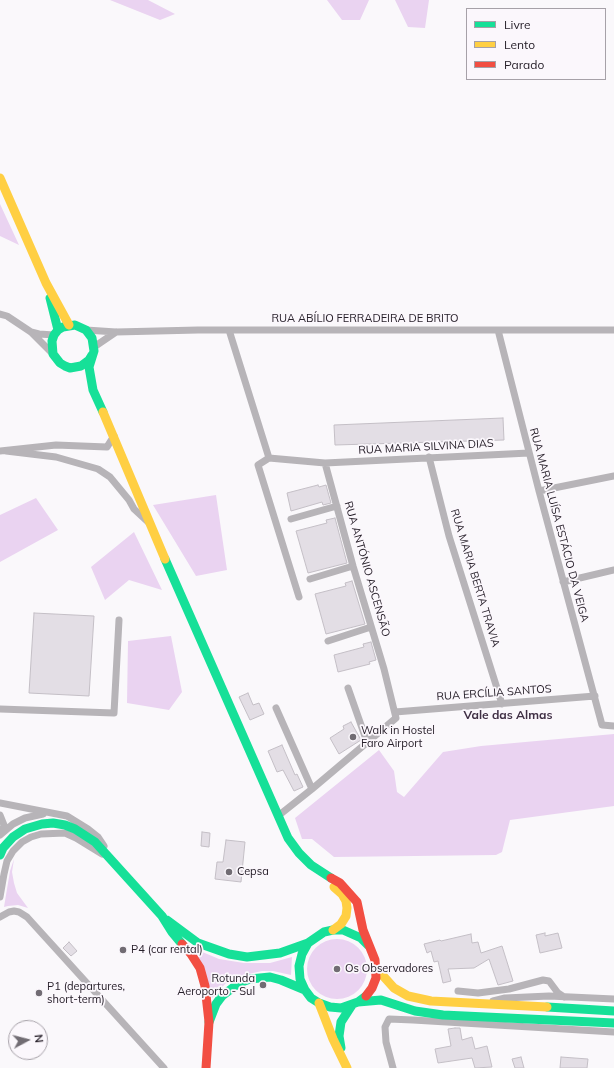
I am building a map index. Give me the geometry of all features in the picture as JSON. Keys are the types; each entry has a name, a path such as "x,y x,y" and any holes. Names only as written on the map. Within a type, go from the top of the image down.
{"street":[{"path":"0,178 46,282 69,325"},
{"path":"46,282 56,333 52,341 53,354"},
{"path":"0,321 3,315 31,332 60,363 91,381"},
{"path":"31,332 39,334 56,333 69,325 75,325 86,330 92,338 93,351 89,367 93,390 288,838 311,865 346,888 357,902 363,930 375,960 376,978 372,988 366,996 355,1004 344,1016 341,1022 339,1036 346,1066"},
{"name":"RUA ABÍLIO FERRADEIRA DE BRITO","path":"86,330 116,332 229,330 614,330"},
{"path":"229,330 269,458"},
{"name":"RUA MARIA LUÍSA ESTÁCIO DA VEIGA","path":"498,330 528,453 602,725 614,726"},
{"path":"70,368 81,366 89,360 93,351 116,332"},
{"path":"3,451 56,445 107,447 114,436"},
{"path":"3,451 56,457 98,469 110,477 129,500 134,509 152,526"},
{"name":"RUA MARIA SILVINA DIAS","path":"325,463 528,453"},
{"path":"300,597 258,465 269,458 325,463"},
{"name":"RUA MARIA BERTA TRAVIA","path":"429,458 449,536 502,704"},
{"name":"RUA ANTÓNIO ASCENSÃO","path":"325,463 353,566 384,669 394,712"},
{"path":"539,491 614,476"},
{"path":"291,519 337,506"},
{"path":"310,579 353,566"},
{"path":"563,582 614,570"},
{"path":"0,709 114,713 119,620"},
{"path":"328,641 371,627"},
{"path":"348,688 367,742"},
{"name":"RUA ERCÍLIA SANTOS","path":"394,712 595,696"},
{"path":"276,708 312,789"},
{"path":"278,816 396,718 394,712"},
{"path":"0,803 67,816 98,837 117,864"},
{"path":"1,834 13,824 25,818 35,815 53,814"},
{"path":"0,815 4,825 1,834"},
{"path":"0,855 3,848 13,837 25,829 42,824 53,823 65,825 84,834 95,842 117,864 162,916 172,932 191,954 200,968 205,986 209,1022 206,1068"},
{"path":"0,897 7,861 13,851 22,842 41,834 65,833 76,838 117,864"},
{"path":"324,874 342,894 346,901 346,916 341,924 333,930"},
{"path":"0,917 14,911 28,917 164,1068"},
{"path":"162,916 198,943 229,954 247,957 280,953 308,943 324,932 333,930 343,930 352,933 361,938 368,945"},
{"path":"308,943 302,954 299,966 300,979 311,998 330,1007 341,1008 371,1000 381,1000 415,1011 458,1016 614,1023"},
{"path":"376,968 394,988 408,996 431,1001 614,1010"},
{"path":"209,1022 216,1004 222,996 239,983 250,979 270,977 282,980 305,990"},
{"path":"458,991 478,993 543,980 549,981 558,993 565,997"},
{"path":"548,996 553,992 554,988"},
{"path":"476,1004 505,998 548,996 614,1000"},
{"path":"319,1003 333,1039 346,1066"},
{"path":"458,1016 473,1024"},
{"path":"393,1068 386,1042 385,1026 389,1019 614,1032"}],"shaded area":[{"path":"110,0 148,0 175,14 160,20"},
{"path":"327,0 369,0 360,20 342,20"},
{"path":"395,0 429,0 425,28 408,27"},
{"path":"0,204 19,245 0,236"},
{"path":"216,495 227,570 196,576 153,505"},
{"path":"36,498 58,530 0,562 0,515"},
{"path":"134,532 162,590 129,580 105,600 91,567"},
{"path":"171,636 182,692 169,710 127,703 128,641"},
{"path":"614,734 614,806 510,820 502,852 496,855 334,857 312,839 302,839 295,818 379,750 394,771 397,792 404,797 443,752 481,746"},
{"path":"14,859 12,872 14,883 17,893 28,908 18,905 4,907 10,871"},
{"path":"337,939 353,944 358,948 362,953 367,969 362,985 358,990 353,994 337,999 321,994 316,990 312,985 307,969 312,953 316,948 321,944"},
{"path":"200,951 219,959 244,963 270,963 292,957 291,975 273,971 262,971 240,976 226,983 212,998 197,955"}],"building":[{"path":"503,418 504,440 335,445 334,425"},
{"path":"318,485 319,487 326,485 331,503 323,505 322,502 291,511 287,493"},
{"path":"335,518 347,563 308,573 296,531 327,523 326,520"},
{"path":"352,581 365,624 326,634 315,594 346,586 345,583"},
{"path":"34,613 94,616 89,696 29,693"},
{"path":"371,642 376,660 369,662 370,664 338,672 334,655 364,647 363,644"},
{"path":"248,693 253,705 259,703 264,714 250,720 239,697"},
{"name":"Walk in Hostel Faro Airport","path":"351,722 361,740 339,754 330,738 344,729 343,726"},
{"path":"282,745 295,775 297,774 303,787 294,791 283,770 277,772 268,751"},
{"path":"202,832 210,833 209,847 201,846"},
{"path":"226,840 245,842 241,882 215,879 217,862 223,862"},
{"path":"545,933 545,936 558,933 562,948 540,953 536,935"},
{"path":"471,934 472,943 478,942 481,953 502,946 513,981 498,985 489,959 474,968 448,969 451,981 443,983 438,961 434,962 431,951 427,953 424,944"},
{"path":"69,942 77,951 71,956 63,948"},
{"path":"460,1028 462,1040 472,1037 475,1049 487,1046 492,1067 475,1068 472,1058 438,1063 435,1049 451,1046 448,1029"},
{"path":"521,1057 524,1068 515,1068 512,1059"},
{"path":"561,1057 588,1059 587,1068 560,1068"}],"traffic: fast":[{"path":"50,298 58,330"},
{"path":"92,355 89,360 81,366 70,368 65,366 60,363 53,354 52,341 54,335 63,327 75,325 86,330 92,338 94,351 89,367 93,390 103,412"},
{"path":"165,559 288,838 299,853 311,865 331,878"},
{"path":"0,855 3,848 13,837 25,829 42,824 53,823 65,825 75,829 95,842 162,916 182,944"},
{"path":"167,920 198,943 229,954 247,957 280,953 308,943"},
{"path":"366,996 358,1002 341,1008 330,1007 319,1003 311,998 305,990 300,979 299,966 302,954 308,943 324,932 343,930 361,938 368,945"},
{"path":"209,1022 216,1004 222,996 239,983 250,979 270,977 305,990"},
{"path":"358,1002 381,1000 415,1011 443,1015 614,1023"},
{"path":"341,1048 339,1036 341,1022 352,1005"},
{"path":"547,1007 614,1011"}],"traffic: slow":[{"path":"0,178 46,283 69,325"},
{"path":"103,412 165,559"},
{"path":"333,930 341,924 346,916 347,908 346,901 342,894 334,887"},
{"path":"376,968 394,988 408,996 431,1001 547,1007"},
{"path":"319,1003 333,1039 347,1068"}],"traffic: jam":[{"path":"331,878 340,883 357,902 363,930 375,960 376,978 372,988 366,996"},
{"path":"182,944 200,968 205,986 209,1022 206,1068"}],"place":[{"name":"Walk in Hostel Faro Airport","path":"353,737"},
{"name":"Cepsa","path":"229,872"},
{"name":"P4 (car rental)","path":"123,950"},
{"name":"Os Observadores","path":"337,969"},
{"name":"Rotunda Aeroporto - Sul","path":"263,985"},
{"name":"P1 (departures, short-term)","path":"39,993"}],"district":[{"name":"Vale das Almas","path":"508,715"}]}
